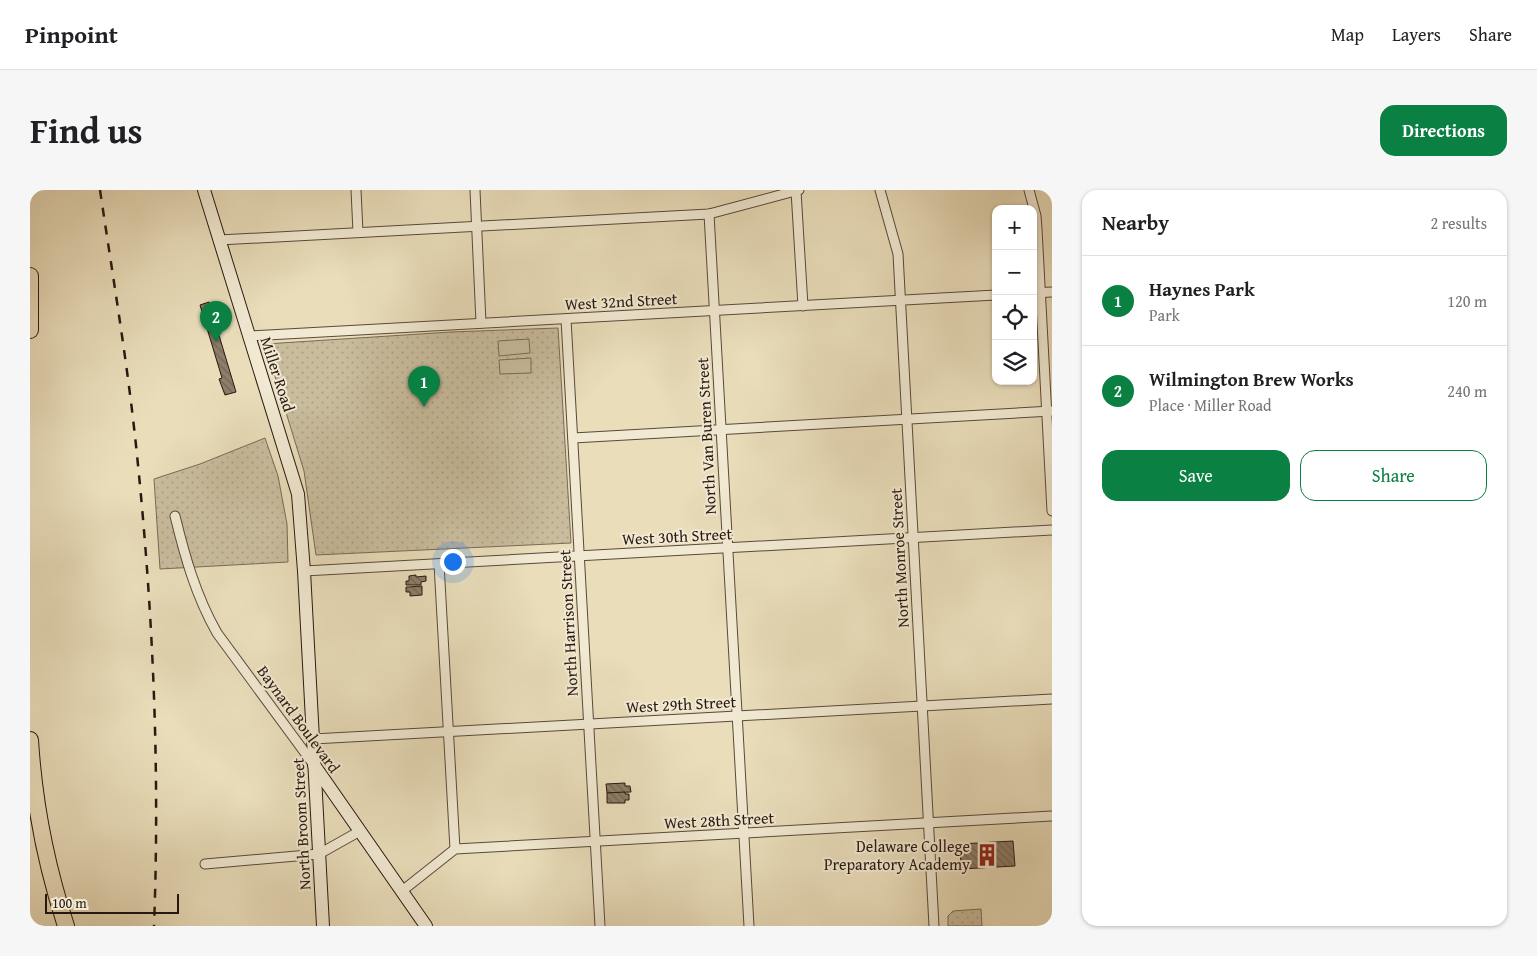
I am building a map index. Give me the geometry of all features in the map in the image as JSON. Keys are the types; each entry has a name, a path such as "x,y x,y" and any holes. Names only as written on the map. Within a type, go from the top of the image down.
{"highway":[{"path":"30,269 30,330"},
{"path":"30,740 33,779 42,841 53,887 66,926"}],"street":[{"name":"Miller Road","path":"204,190 295,483 300,516 304,571"},
{"path":"356,190 358,232"},
{"path":"475,190 481,323"},
{"path":"219,240 709,214 797,190 803,306"},
{"name":"North Monroe Street","path":"880,190 898,254 934,926"},
{"path":"1029,190 1036,216 1036,250"},
{"name":"North Van Buren Street","path":"709,214 749,926"},
{"path":"1052,292 1037,293 1049,411 1052,512"},
{"name":"West 32nd Street","path":"249,336 992,296"},
{"name":"North Harrison Street","path":"566,319 600,926"},
{"path":"573,438 1049,411"},
{"name":"Baynard Boulevard","path":"175,516 188,569 209,620 314,765 426,926"},
{"name":"West 30th Street","path":"304,571 1052,530"},
{"path":"402,891 455,849 439,564"},
{"name":"North Broom Street","path":"304,571 323,926"},
{"name":"West 29th Street","path":"313,739 1052,699"},
{"name":"West 28th Street","path":"455,849 1052,816"},
{"path":"205,864 319,854 360,831"}],"shaded area":[{"path":"558,328 571,543 316,555 304,471 265,344 451,332"},
{"path":"529,339 530,353 499,356 498,341"},
{"path":"531,358 531,373 500,374 499,360"},
{"path":"265,438 278,476 287,524 288,562 160,569 154,479 200,464"},
{"path":"981,909 982,926 948,926 948,916 953,911"}],"building":[{"path":"209,302 236,392 225,395 219,379 222,378 200,305"},
{"path":"416,575 416,577 426,576 426,581 421,582 421,585 406,585 406,581 409,581 409,576"},
{"path":"422,586 422,595 410,596 410,592 406,592 406,587"},
{"path":"625,783 625,786 630,786 631,792 607,793 606,784"},
{"path":"625,792 625,794 629,794 629,800 625,800 625,803 607,803 607,793"},
{"name":"Delaware College Preparatory Academy","path":"1013,841 1015,866 961,869 960,844"}],"railway":[{"path":"100,190 120,322 143,514 154,690 156,808 154,926"}],"place":[{"name":"Wilmington Brew Works","path":"216,342"},
{"name":"Haynes Park","path":"424,407"},
{"name":"Delaware College Preparatory Academy","path":"987,855"}]}
